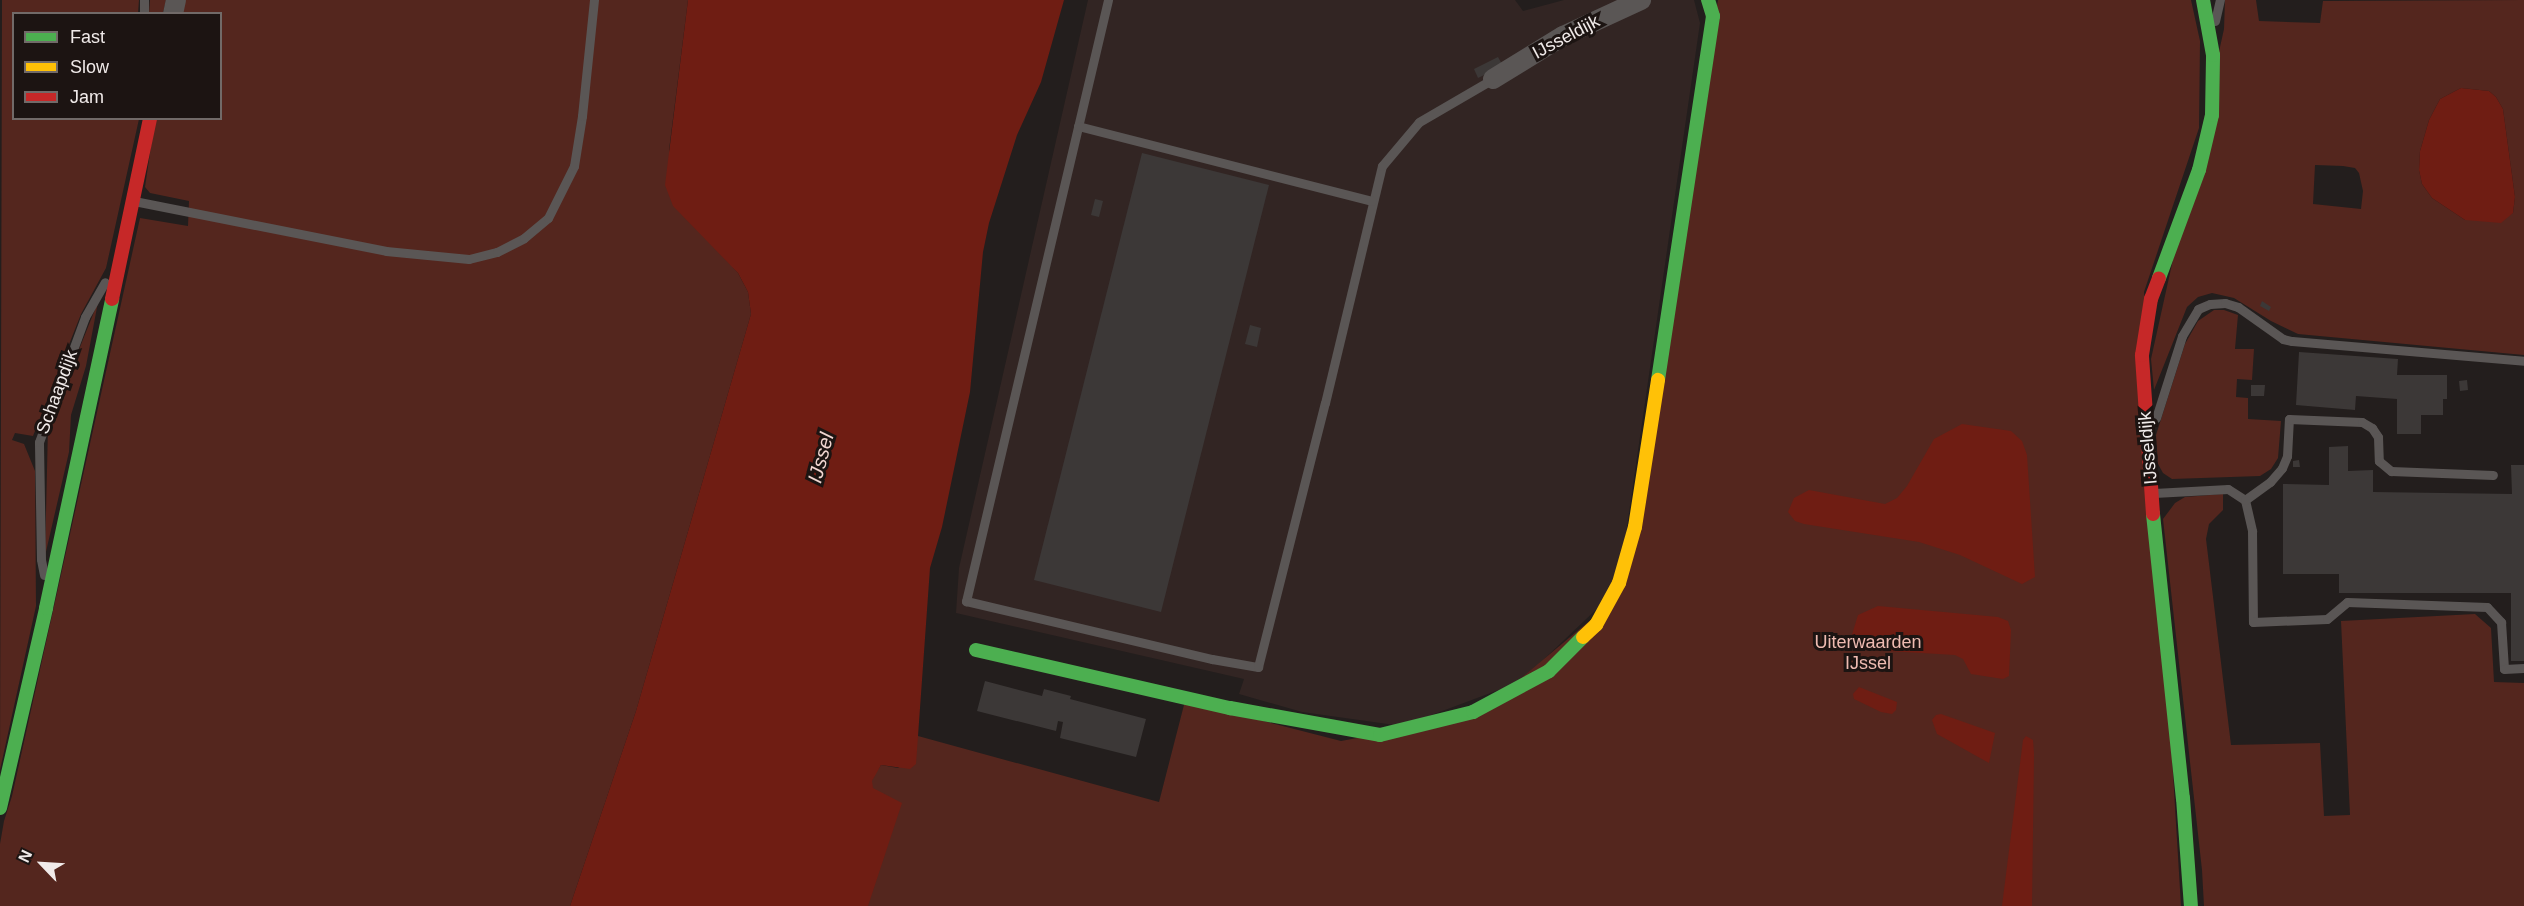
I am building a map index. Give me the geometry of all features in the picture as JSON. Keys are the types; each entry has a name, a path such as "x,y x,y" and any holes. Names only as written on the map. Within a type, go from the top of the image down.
{"street":[{"name":"IJsseldijk","path":"1493,79 1563,36 1641,0"},
{"path":"976,650 1230,708 1380,735 1473,712 1549,671 1596,625 1619,583 1635,527 1713,16 1708,0"},
{"name":"IJsseldijk","path":"2191,906 2188,842 2151,494 2142,355 2151,298 2199,170 2206,141 2214,86 2211,35 2203,0"},
{"name":"Schaapdijk","path":"0,808 48,598 150,120"}],"lane":[{"path":"132,200 220,220 386,252 469,259 496,252 524,238 548,218 574,166 582,116 594,0"},
{"path":"1108,0 966,601 1201,657 1258,667 1325,404 1382,166 1419,122 1493,79"},
{"path":"2211,35 2220,0"},
{"path":"1078,126 1372,201"},
{"name":"Schaapdijk","path":"48,598 41,559 39,442 85,317 102,286 118,268"},
{"path":"2147,443 2182,336 2198,309 2210,304 2225,303 2238,307 2283,339 2292,341 2524,361"},
{"path":"2245,500 2270,482 2282,468 2287,456 2289,419 2362,422 2372,428 2379,437 2379,461 2391,471 2493,475"},
{"path":"2151,494 2228,489 2245,500 2253,531 2253,622 2327,619 2347,602 2487,607 2501,622 2504,669 2524,668"}],"shaded area":[{"path":"1088,0 1515,0 1523,11 1564,0 1694,0 1700,23 1623,554 1604,602 1520,682 1402,726 1302,712 1239,694 1244,679 956,613 959,568"}],"green space":[{"path":"2,0 139,0 138,12 12,12 12,120 139,120 106,268 81,314 33,436 15,433 12,440 24,444 35,471 36,606 0,770"},
{"path":"150,0 166,0 163,12 149,12"},
{"path":"184,0 688,0 669,150 701,231 738,273 748,292 751,314 636,711 570,906 0,906 0,844 4,821 12,796 140,218 188,226 189,201 150,193 145,187 155,120 222,120 222,12 181,12"},
{"name":"Uiterwaarden IJssel","path":"1718,0 2191,0 2200,41 2199,128 2144,292 2181,906 822,906 874,775 881,765 898,768 904,764 918,736 1159,802 1185,701 1341,741 1476,716 1619,596"},
{"path":"2225,0 2256,0 2259,21 2320,23 2323,1 2524,0 2524,355 2298,334 2271,321 2234,298 2212,293 2198,297 2187,307 2154,390 2151,359 2224,29","holes":["2461,88 2489,91 2496,97 2503,109 2515,197 2513,213 2465,220 2432,198 2422,184 2419,170 2420,151 2429,120 2440,99","2315,165 2355,168 2359,173 2363,191 2361,209 2313,204"]},
{"path":"98,302 86,366 71,415 69,452 45,556 48,427"},
{"path":"2214,310 2224,310 2238,315 2235,349 2254,349 2252,380 2237,379 2236,397 2248,398 2248,419 2281,421 2278,458 2271,469 2260,476 2172,479 2163,473 2158,464 2156,435 2185,344 2198,321"},
{"path":"2223,494 2223,510 2209,524 2206,539 2231,745 2320,743 2324,816 2350,815 2341,621 2475,614 2491,628 2494,682 2524,683 2524,906 2204,906 2202,870 2163,519 2175,503 2185,497"}],"water":[{"name":"IJssel","path":"688,0 1064,0 1041,82 1017,135 989,223 983,252 970,392 942,527 930,568 916,764 910,769 881,765 872,781 873,788 902,803 868,906 570,906 636,711 751,314 748,292 738,273 673,206 665,185"},
{"path":"2461,88 2489,91 2496,97 2503,109 2515,197 2513,213 2501,223 2465,220 2432,198 2422,184 2419,170 2420,151 2429,120 2440,99"},
{"path":"1962,424 2011,431 2022,441 2027,455 2035,577 2022,584 1960,555 1919,542 1804,524 1795,521 1788,512 1794,498 1809,490 1885,504 1897,498 1907,486 1934,439"},
{"path":"1878,606 1998,617 2008,621 2011,630 2009,676 2003,679 1971,674 1963,659 1955,655 1854,649 1850,641 1858,615"},
{"path":"1859,687 1897,702 1896,710 1892,714 1881,712 1854,699 1853,694"},
{"path":"1941,714 1995,733 1989,763 1937,734 1932,720 1936,715"},
{"path":"2026,736 2033,740 2034,754 2032,906 2002,906 2023,740"}],"building":[{"path":"1498,57 1503,66 1478,78 1474,69"},
{"path":"1142,153 1269,185 1161,612 1034,580"},
{"path":"1095,199 1103,201 1099,217 1091,215"},
{"path":"2262,301 2271,307 2269,311 2260,306"},
{"path":"1250,325 1261,328 1257,347 1245,344"},
{"path":"2299,352 2398,359 2397,375 2447,375 2447,399 2443,399 2443,415 2421,415 2421,434 2397,434 2397,399 2356,396 2355,410 2296,405"},
{"path":"2467,380 2468,390 2460,391 2459,381"},
{"path":"2251,385 2265,385 2264,396 2251,396"},
{"path":"2348,446 2348,471 2373,470 2373,492 2512,494 2511,465 2524,465 2524,661 2511,661 2511,593 2339,593 2339,574 2283,574 2283,484 2329,485 2329,447"},
{"path":"2299,460 2300,467 2293,467 2293,461"},
{"path":"985,681 1042,696 1044,689 1071,696 1070,699 1146,719 1136,757 1060,738 1063,722 1058,721 1056,731 977,711"}],"traffic: fast":[{"path":"1658,380 1713,16 1708,0"},
{"path":"2159,278 2199,170 2212,115 2213,55 2203,0"},
{"path":"0,808 46,608 112,299"},
{"path":"2153,514 2183,798 2191,906"},
{"path":"976,650 1230,708 1380,735 1473,712 1549,671 1583,637"}],"traffic: slow":[{"path":"1583,637 1596,625 1619,583 1635,527 1658,380"}],"traffic: jam":[{"path":"112,299 150,120"},
{"path":"2153,514 2142,355 2151,299 2159,278"}]}
